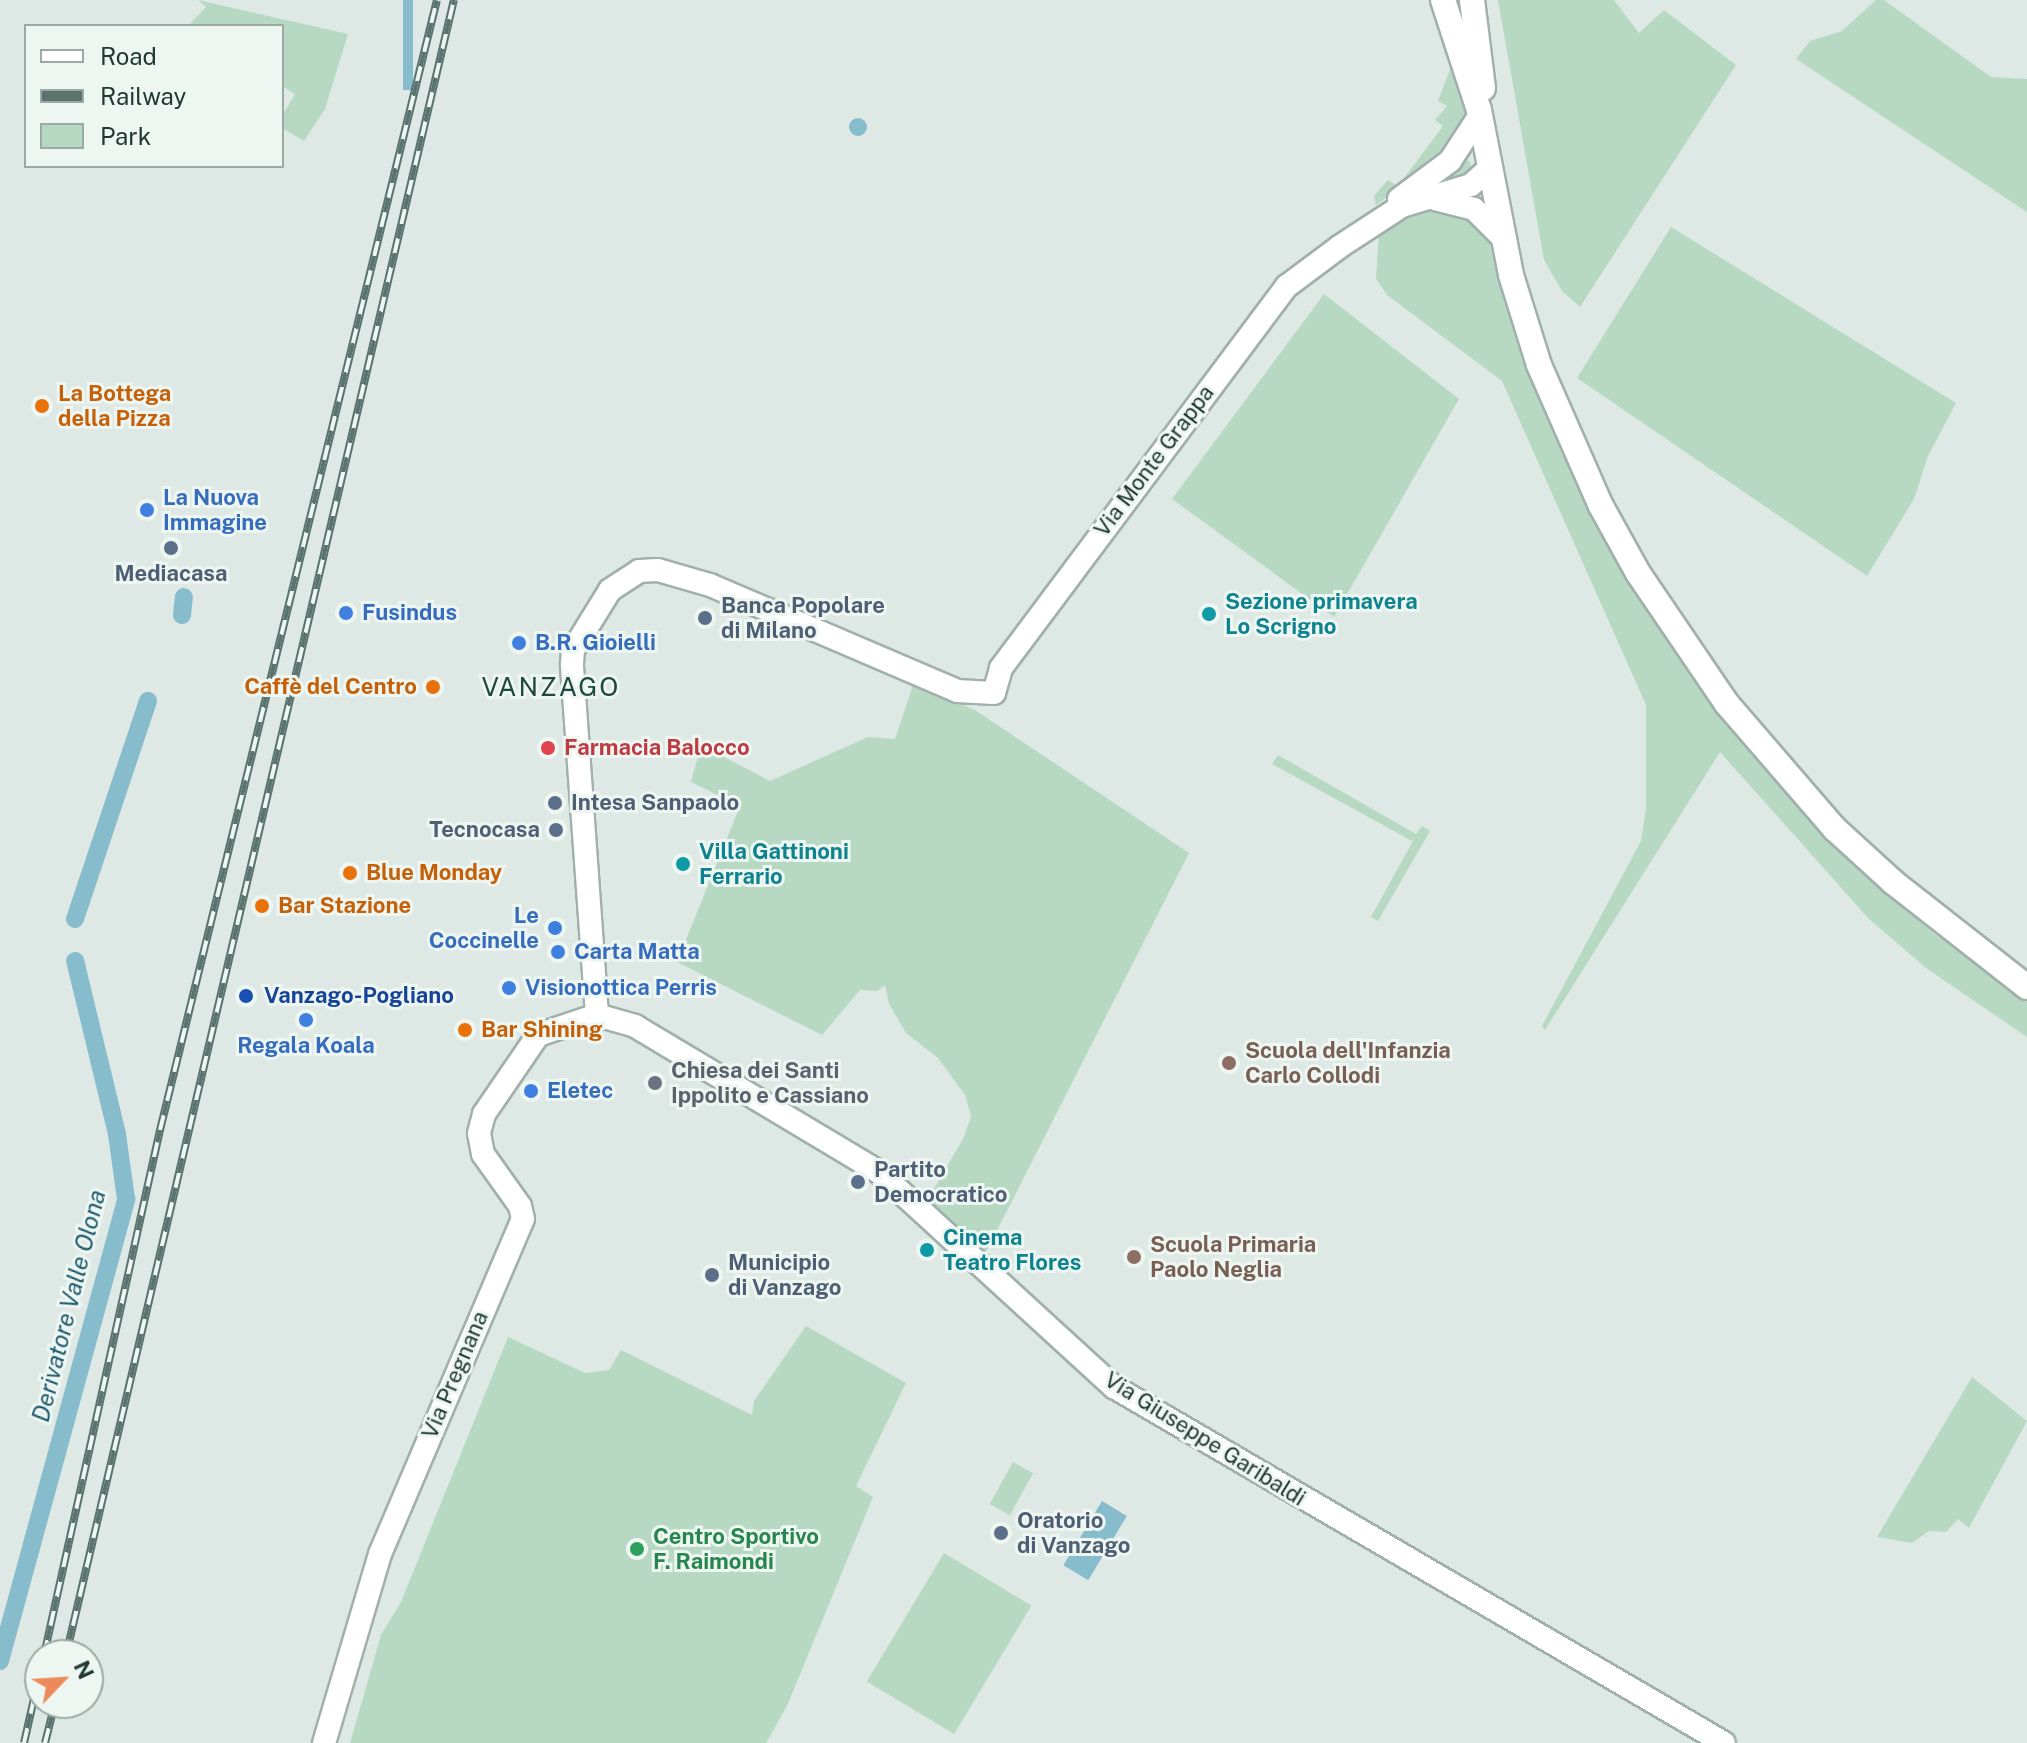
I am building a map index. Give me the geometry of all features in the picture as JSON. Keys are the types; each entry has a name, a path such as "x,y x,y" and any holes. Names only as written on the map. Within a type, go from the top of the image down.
{"main road":[{"path":"1443,0 1480,113 1503,238 1539,365 1601,506 1677,634 1727,704 1835,829 1893,882 2027,987"},
{"path":"1472,0 1483,89 1480,113"}],"street":[{"name":"Via Monte Grappa","path":"597,1015 572,664 589,619 622,579 658,570 710,585 957,691 994,693 1001,668 1287,286 1450,161 1480,113"},
{"name":"Via Monte Grappa","path":"1374,221 1422,198 1471,185 1489,169"},
{"path":"1422,198 1474,209 1503,238"},
{"name":"Via Pregnana","path":"324,1743 380,1554 523,1219 520,1206 483,1154 479,1133 484,1114 544,1031 597,1015"},
{"name":"Via Giuseppe Garibaldi","path":"597,1015 635,1026 879,1172 1114,1387 1724,1743"}],"green space":[{"path":"198,0 348,34 325,109 304,141 284,129 284,113 295,94 284,87 284,24 190,24 206,7"},
{"path":"1498,0 1614,0 1639,33 1664,10 1736,65 1580,307 1562,291 1544,260"},
{"path":"1876,0 1884,0 1991,77 2027,79 2027,212 1796,59 1810,41 1842,31"},
{"path":"1452,64 1470,121 1446,157 1376,205 1374,196 1388,180 1398,186 1443,126 1435,120 1447,106 1438,101"},
{"path":"1462,160 1470,161 1473,175 1432,182"},
{"path":"1450,205 1493,235 1522,347 1550,425 1597,520 1689,671 1771,777 1840,849 1932,932 2027,1002 2027,1037 1926,968 1869,919 1720,752 1545,1030 1542,1026 1641,841 1646,809 1646,705 1502,381 1387,295 1376,279 1379,232 1401,214"},
{"path":"1671,227 1956,403 1928,456 1914,499 1867,576 1577,378"},
{"path":"1324,294 1459,399 1334,617 1172,499"},
{"path":"913,685 975,710 1189,853 985,1254 927,1201 964,1137 971,1116 965,1095 938,1058 906,1033 889,1004 885,985 877,991 860,990 822,1035 677,962 740,806 691,782 701,745 770,781 868,737 895,739"},
{"path":"1278,755 1416,834 1422,826 1430,831 1378,921 1371,917 1415,837 1412,841 1272,764"},
{"name":"Centro Sportivo F. Raimondi","path":"806,1326 906,1383 856,1486 873,1497 787,1706 766,1743 350,1743 381,1635 401,1602 508,1337 585,1373 609,1370 621,1350 752,1415 754,1401"},
{"path":"1972,1377 2027,1421 1969,1528 1958,1519 1946,1532 1929,1531 1912,1543 1877,1537"},
{"path":"1013,1462 1033,1473 1010,1515 990,1504"},
{"path":"944,1553 1031,1606 954,1734 867,1682"}],"water":[{"path":"403,0 413,0 413,90 403,90"},
{"path":"858,118 867,127 858,136 849,127"},
{"path":"1102,1501 1127,1516 1088,1580 1063,1565"}],"waterway":[{"name":"Derivatore Valle Olona","path":"182,615 184,597"},
{"name":"Derivatore Valle Olona","path":"75,919 148,701"},
{"name":"Derivatore Valle Olona","path":"0,1661 126,1199 117,1134 75,961"}],"railway":[{"path":"48,1639 160,1130 437,0"},
{"path":"70,1639 454,0"},
{"path":"24,1743 29,1719"},
{"path":"45,1743 51,1719"}],"place":[{"name":"La Bottega della Pizza","path":"42,406"},
{"name":"La Nuova Immagine","path":"147,510"},
{"name":"Mediacasa","path":"171,548"},
{"name":"Fusindus","path":"346,613"},
{"name":"Sezione primavera Lo Scrigno","path":"1209,614"},
{"name":"Banca Popolare di Milano","path":"705,618"},
{"name":"B.R. Gioielli","path":"519,643"},
{"name":"Caffè del Centro","path":"433,687"},
{"name":"Farmacia Balocco","path":"548,748"},
{"name":"Intesa Sanpaolo","path":"555,803"},
{"name":"Tecnocasa","path":"556,830"},
{"name":"Villa Gattinoni Ferrario","path":"683,864"},
{"name":"Blue Monday","path":"350,873"},
{"name":"Bar Stazione","path":"262,906"},
{"name":"Le Coccinelle","path":"555,928"},
{"name":"Carta Matta","path":"558,952"},
{"name":"Visionottica Perris","path":"509,988"},
{"name":"Vanzago-Pogliano","path":"246,996"},
{"name":"Regala Koala","path":"306,1020"},
{"name":"Bar Shining","path":"465,1030"},
{"name":"Scuola dell'Infanzia Carlo Collodi","path":"1229,1063"},
{"name":"Chiesa dei Santi Ippolito e Cassiano","path":"655,1083"},
{"name":"Eletec","path":"531,1091"},
{"name":"Partito Democratico","path":"858,1182"},
{"name":"Cinema Teatro Flores","path":"927,1250"},
{"name":"Scuola Primaria Paolo Neglia","path":"1134,1257"},
{"name":"Municipio di Vanzago","path":"712,1275"},
{"name":"Oratorio di Vanzago","path":"1001,1533"},
{"name":"Centro Sportivo F. Raimondi","path":"637,1549"}],"district":[{"name":"VANZAGO","path":"551,687"}]}
